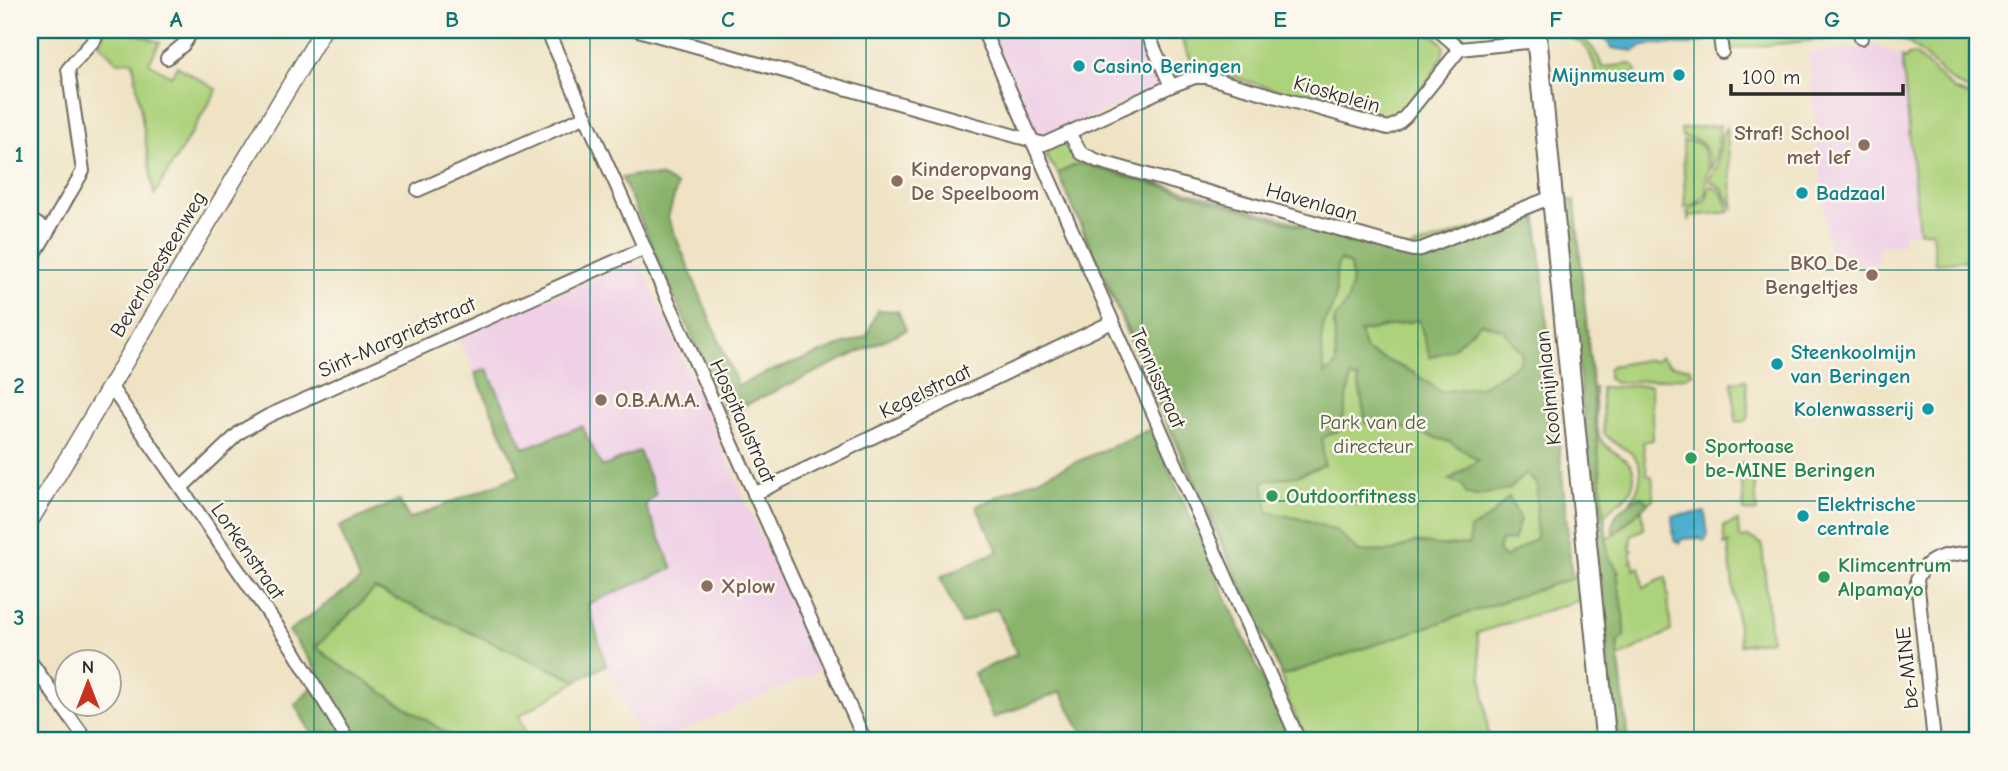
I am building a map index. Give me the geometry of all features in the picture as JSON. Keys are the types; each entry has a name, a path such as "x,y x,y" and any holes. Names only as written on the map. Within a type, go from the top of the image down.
{"main road":[{"name":"Koolmijnlaan","path":"1536,35 1605,741"}],"street":[{"path":"30,262 83,171 68,69 95,40 97,30"},
{"path":"167,58 183,45 193,30"},
{"name":"Beverlosesteenweg","path":"30,521 323,30"},
{"name":"Hospitaalstraat","path":"547,30 865,741"},
{"path":"638,30 1033,143"},
{"name":"Tennisstraat","path":"983,30 1299,741"},
{"path":"1146,30 1171,86"},
{"path":"1438,30 1461,49 1536,35"},
{"path":"1719,30 1722,52"},
{"name":"Kioskplein","path":"1033,143 1044,144 1171,86 1206,77 1388,128 1405,117 1461,49"},
{"path":"418,190 586,116"},
{"name":"Havenlaan","path":"1069,133 1081,153 1098,161 1413,250 1552,197"},
{"path":"30,220 47,230"},
{"name":"Sint-Margrietstraat","path":"181,488 240,432 268,416 645,248"},
{"name":"Kegelstraat","path":"754,494 1112,322"},
{"name":"Lorkenstraat","path":"110,386 291,646 348,741"},
{"name":"be-MINE","path":"1934,741 1917,579 1925,566 1941,556 1978,552"},
{"path":"30,661 87,741"}],"shaded area":[{"path":"988,30 1133,30 1138,42 1143,40 1157,72 1161,71 1164,82 1042,138 1033,130"},
{"name":"Straf! School met lef","path":"1877,46 1902,57 1919,232 1903,234 1903,244 1878,247 1879,263 1830,268 1808,53"},
{"path":"634,263 642,266 820,671 659,741 641,741 606,665 588,605 644,505 656,494 640,452 602,467 582,426 524,448 487,369 475,373 457,336"}],"green space":[{"path":"105,30 124,30 160,42 149,63 171,76 177,66 217,90 154,195 133,61 117,62 99,43"},
{"path":"1177,30 1427,30 1442,43 1443,52 1425,83 1395,119 1389,122 1198,67 1192,62"},
{"path":"1560,30 1574,33 1587,42 1602,67 1631,64 1636,73 1634,76 1597,77 1593,61 1586,49 1576,40 1560,36"},
{"path":"1729,30 1853,30 1853,36 1731,49"},
{"path":"1865,30 1978,30 1978,92 1962,87 1950,79 1916,48 1902,40 1886,35 1865,34"},
{"path":"1915,54 1954,90 1978,98 1978,259 1935,263 1932,231 1919,232 1902,57 1905,59 1908,55"},
{"path":"1720,125 1716,158 1711,168 1703,145 1696,140 1682,137 1681,129"},
{"path":"1726,127 1734,210 1722,189 1710,182 1710,177 1718,165 1721,137"},
{"path":"1683,141 1701,145 1709,170 1706,193 1696,204 1685,208"},
{"name":"Park van de directeur","path":"1056,144 1070,146 1085,162 1399,252 1535,208 1572,578 1579,576 1580,600 1477,633 1489,741 1307,741 1287,697 1282,676 1164,419 1058,173 1046,157 1050,148"},
{"name":"Park van de directeur","path":"1080,163 1411,258 1422,256 1536,209 1572,578 1282,676 1058,173","holes":["1340,260 1350,265 1351,288 1344,307 1334,320 1336,365 1325,374 1323,329 1334,302","1419,320 1430,358 1452,349 1481,323 1503,330 1522,353 1520,363 1483,386 1441,392 1413,372 1366,351 1360,332","1351,378 1358,379 1366,424 1390,424 1450,442 1478,460 1449,480 1462,484 1466,494 1478,496 1510,489 1526,473 1537,485 1536,538 1505,558 1498,551 1501,540 1513,541 1520,520 1509,497 1490,517 1470,529 1469,544 1446,546 1414,542 1394,551 1359,552 1337,531 1306,520 1268,512 1263,481 1297,476 1324,465 1322,438 1341,429"]},
{"path":"637,175 662,177 677,186 668,218 738,386 763,374 867,336 877,310 898,311 906,330 726,414 622,178"},
{"path":"1710,186 1721,192 1730,212 1690,216 1689,221 1687,212 1706,199"},
{"path":"1562,200 1575,201 1608,555 1619,572 1625,636 1617,642 1628,741 1616,741"},
{"path":"1660,357 1670,365 1689,368 1693,373 1685,377 1616,383 1608,379 1611,366 1644,360 1655,361"},
{"path":"487,369 524,448 582,426 602,467 639,451 656,494 645,505 673,568 588,604 606,665 577,681 375,589 316,647 459,741 316,741 295,705 321,677 289,631 360,580 339,527 399,500 409,519 520,475 475,373"},
{"path":"1746,380 1749,416 1746,421 1736,422 1732,382"},
{"path":"1651,385 1653,440 1643,442 1647,475 1652,476 1654,498 1648,503 1640,496 1628,504 1636,493 1640,479 1639,465 1631,453 1604,433 1601,388"},
{"path":"1595,388 1596,420 1600,438 1624,458 1633,470 1634,478 1629,493 1604,516 1591,389"},
{"path":"1151,429 1290,741 1086,741 1061,692 993,718 974,673 1017,654 997,608 961,624 940,577 998,551 976,506"},
{"path":"1740,463 1754,471 1757,512 1744,511"},
{"path":"1640,496 1648,503 1613,535 1616,516"},
{"path":"1642,508 1644,529 1631,535 1629,543 1632,544 1629,549 1633,550 1630,555 1633,560 1630,562 1634,563 1634,570 1640,567 1643,588 1666,577 1671,631 1618,658 1620,591 1614,566 1608,555 1604,516 1607,539"},
{"path":"1738,521 1739,538 1749,537 1762,544 1771,640 1740,645 1730,543 1724,545 1724,526"},
{"path":"375,589 577,681 519,716 529,741 459,741 316,647"}],"water":[{"path":"1704,30 1707,40 1690,45 1654,44 1634,51 1612,48 1599,32 1620,40 1654,31 1687,35"},
{"path":"1705,512 1708,536 1704,541 1699,538 1682,539 1679,543 1674,540 1672,516"}],"place":[{"name":"Casino Beringen","path":"1079,66"},
{"name":"Mijnmuseum","path":"1679,75"},
{"name":"Straf! School met lef","path":"1864,145"},
{"name":"Kinderopvang De Speelboom","path":"897,181"},
{"name":"Badzaal","path":"1802,193"},
{"name":"BKO De Bengeltjes","path":"1872,275"},
{"name":"Steenkoolmijn van Beringen","path":"1777,364"},
{"name":"O.B.A.M.A.","path":"601,400"},
{"name":"Kolenwasserij","path":"1928,409"},
{"name":"Sportoase be-MINE Beringen","path":"1691,458"},
{"name":"Outdoorfitness","path":"1272,496"},
{"name":"Elektrische centrale","path":"1803,516"},
{"name":"Klimcentrum Alpamayo","path":"1824,577"},
{"name":"Xplow","path":"707,586"}]}
